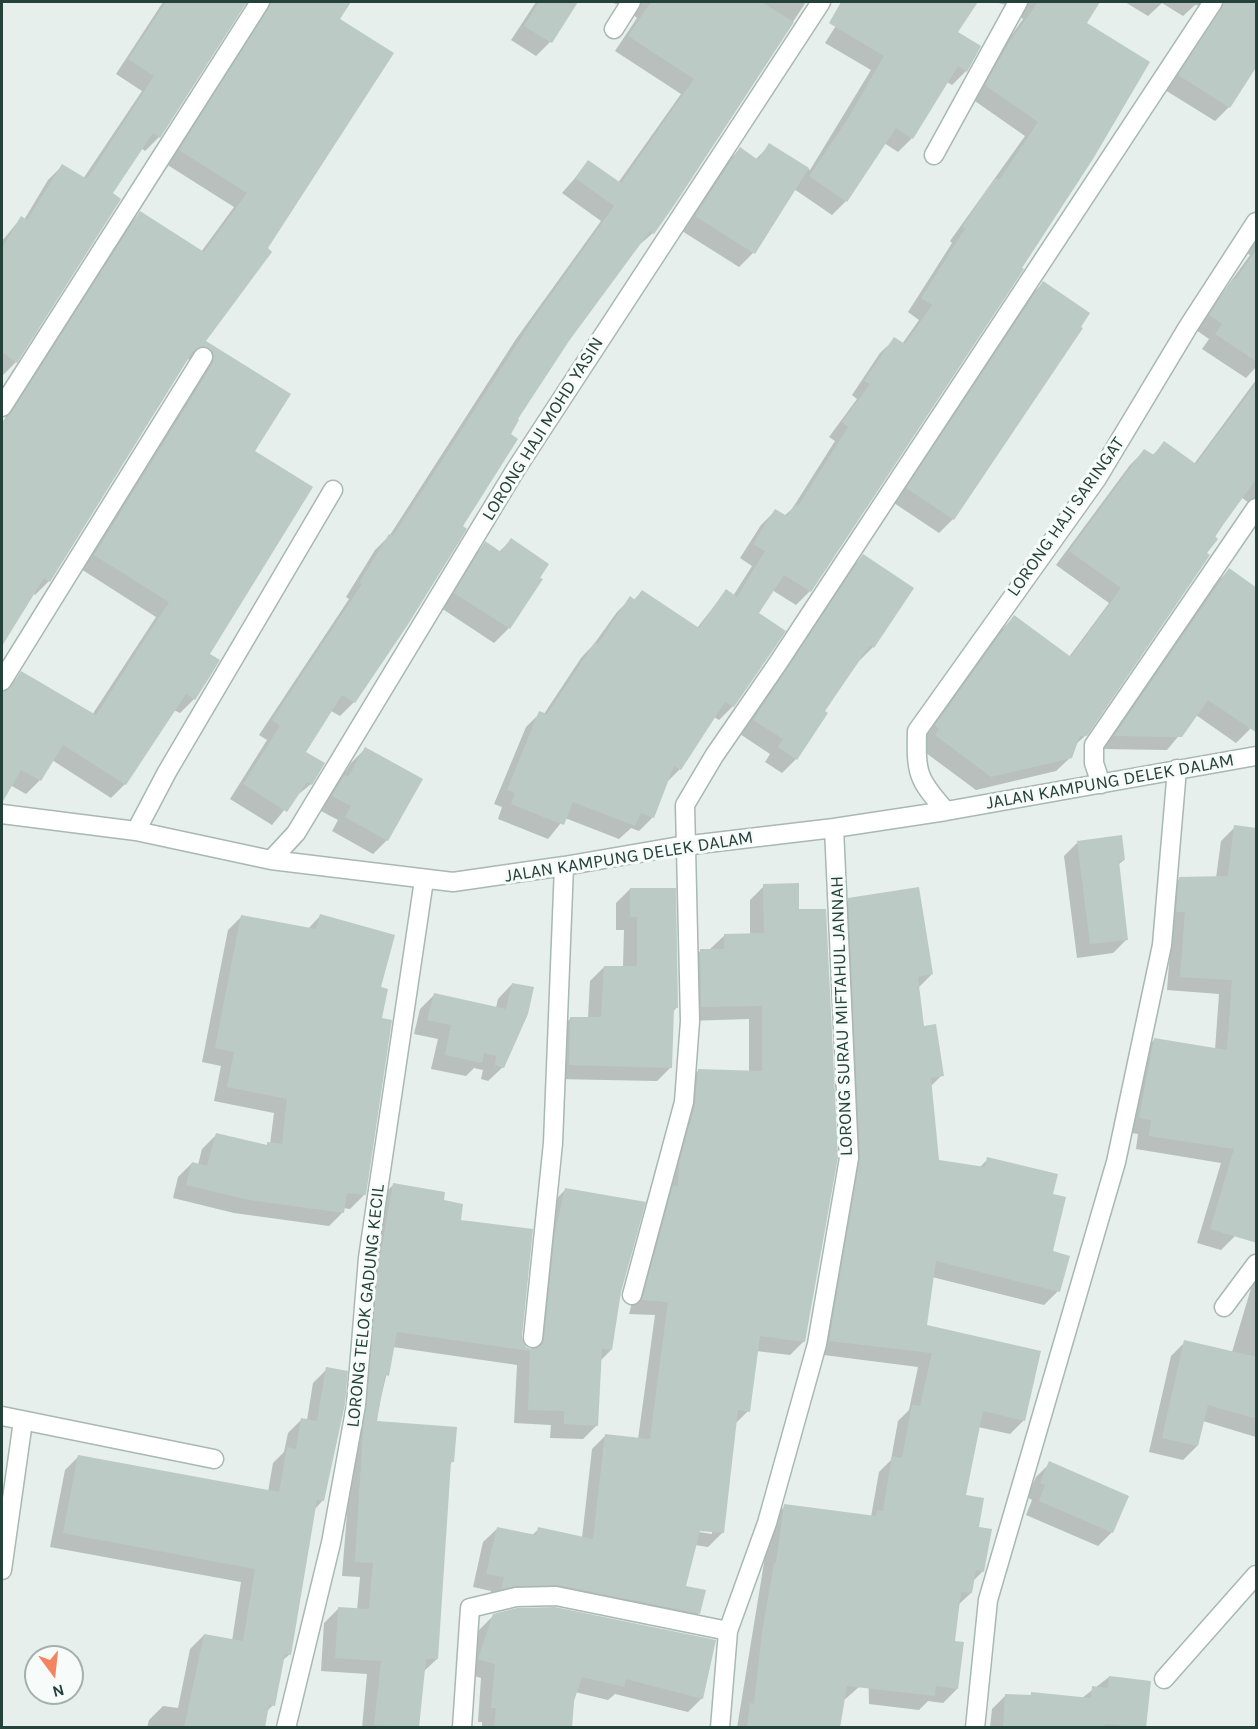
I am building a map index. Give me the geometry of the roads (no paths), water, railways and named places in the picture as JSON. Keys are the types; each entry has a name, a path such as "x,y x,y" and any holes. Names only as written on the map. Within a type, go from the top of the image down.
{"street":[{"path":"2,408 261,2"},
{"path":"614,29 631,2"},
{"name":"LORONG HAJI MOHD YASIN","path":"271,860 296,833 516,469 821,2"},
{"path":"934,155 1018,2"},
{"path":"632,1295 684,1102 690,1021 686,805 714,756 778,663 1213,2"},
{"name":"LORONG HAJI SARINGAT","path":"945,812 929,793 916,768 917,731 1096,480 1188,327 1257,222"},
{"path":"2,681 203,357"},
{"path":"136,831 167,772 333,490"},
{"path":"1101,784 1094,763 1094,745 1257,508"},
{"name":"JALAN KAMPUNG DELEK DALAM","path":"2,814 136,831 271,860 453,882 688,845 945,812 1257,756"},
{"path":"975,1728 988,1600 1116,1162 1155,980 1162,945 1178,769"},
{"name":"LORONG SURAU MIFTAHUL JANNAH","path":"720,1728 728,1631 767,1523 818,1344 849,1158 834,828"},
{"path":"533,1338 553,1143 564,866"},
{"name":"LORONG TELOK GADUNG KECIL","path":"286,1728 331,1543 356,1406 368,1258 424,880"},
{"path":"1224,1307 1257,1264"},
{"path":"2,1416 214,1460"},
{"path":"2,1570 23,1421"},
{"path":"1164,1679 1257,1575"},
{"path":"462,1728 470,1608 516,1597 556,1596 728,1631"}]}
